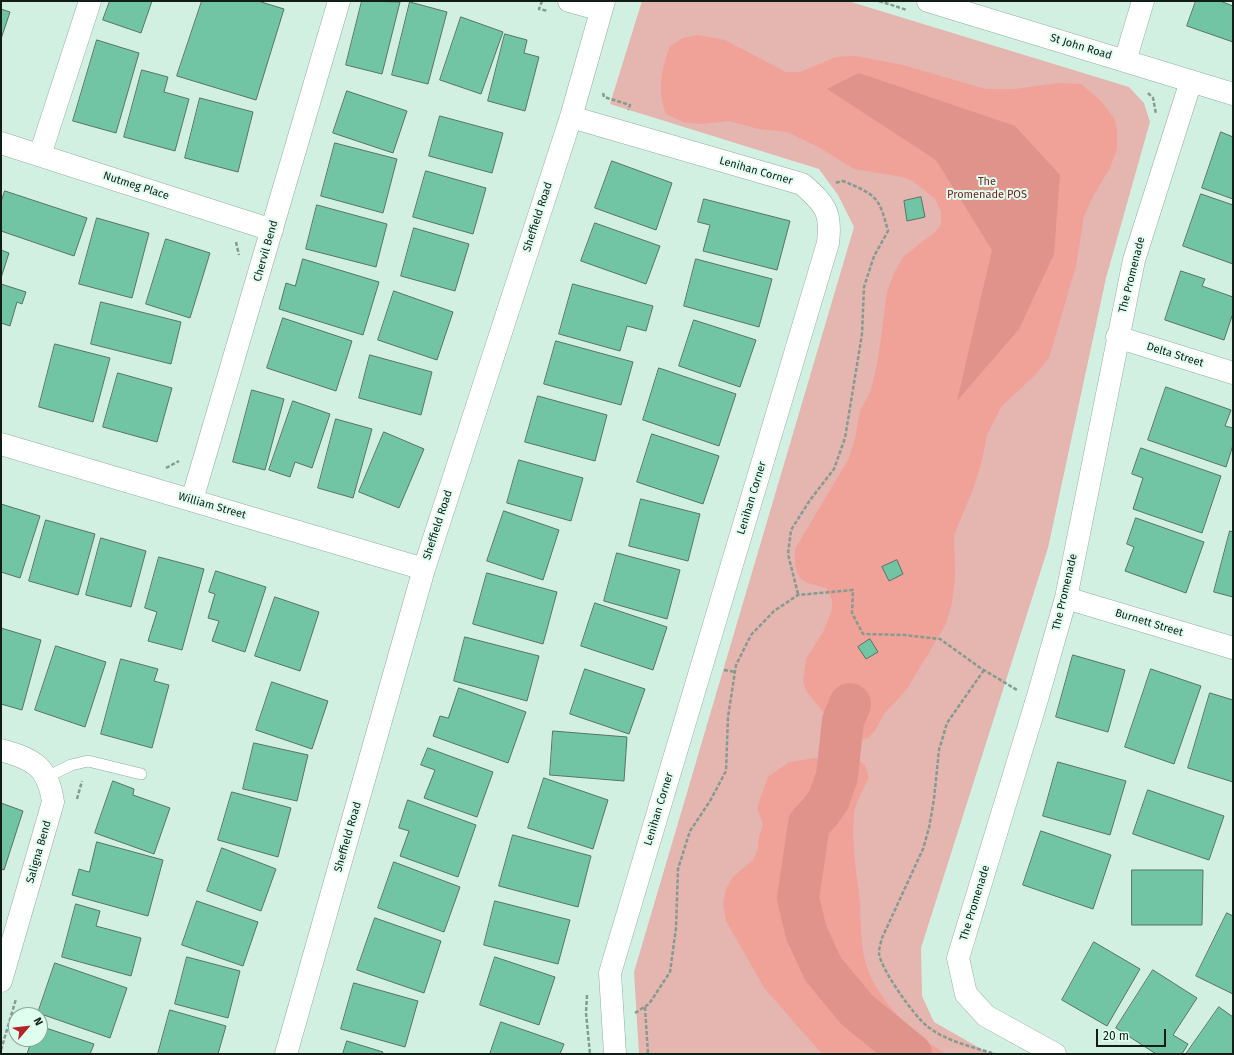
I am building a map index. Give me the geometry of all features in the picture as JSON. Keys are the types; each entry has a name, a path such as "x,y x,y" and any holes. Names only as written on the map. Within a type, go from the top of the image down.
{"street":[{"path":"40,155 90,1"},
{"name":"Chervil Bend","path":"192,500 339,1"},
{"path":"570,1 603,5"},
{"name":"St John Road","path":"928,1 1233,94"},
{"path":"1125,61 1143,1"},
{"name":"Sheffield Road","path":"286,1054 424,569 571,117 603,5"},
{"name":"The Promenade","path":"1055,1054 986,1016 966,994 958,958 1038,696 1066,598 1117,337 1134,260 1191,81"},
{"name":"Lenihan Corner","path":"571,117 802,184 815,195 828,214 830,227 828,243 610,973 614,1054"},
{"name":"Nutmeg Place","path":"1,143 272,230"},
{"name":"Delta Street","path":"1117,337 1233,373"},
{"name":"William Street","path":"1,444 424,569"},
{"name":"Burnett Street","path":"1066,598 1233,648"},
{"name":"Saligna Bend","path":"1,750 22,756 34,762 41,768 51,788 53,802 1,981"}],"lane":[{"path":"47,778 71,765 88,761 141,774"}],"path":[{"path":"602,92 604,97 630,105 622,133"},
{"path":"798,594 788,554 791,530 810,500 834,469 845,438 862,334 864,287 874,256 888,231 882,206 868,191 843,181 820,188 815,195"},
{"path":"233,218 229,231 235,240 239,258"},
{"path":"142,486 146,471 167,468 183,457"},
{"path":"613,1020 628,1017 649,1004 670,972 676,928 678,869 690,831 710,801 726,771 728,717 736,665 751,635 774,611 798,594 852,590 852,613 863,634 904,635 940,639 984,670 1016,689 1038,696"},
{"path":"984,670 947,723 939,750 930,828 923,849 882,938 879,953 883,966 892,980 927,1026 950,1039 994,1054"},
{"path":"587,989 586,1013 590,1054"},
{"path":"645,1007 648,1054"}],"green space":[{"name":"The Promenade POS","path":"642,1 848,1 1129,87 1144,103 1150,122 1106,278 1048,548 921,948 922,996 934,1022 990,1054 639,1054 634,972 854,227 838,195 819,169 610,104"},
{"path":"698,35 725,40 786,72 800,72 836,57 856,56 903,65 986,89 1014,89 1059,83 1081,84 1099,99 1114,118 1117,129 1117,149 1110,168 1092,198 1084,216 1076,266 1049,358 1034,376 1001,407 987,435 982,460 974,487 954,535 955,576 952,603 946,624 907,689 884,714 874,732 868,738 857,741 841,734 806,691 803,680 806,659 823,632 832,610 832,599 826,588 804,581 797,573 795,549 848,460 855,439 860,411 871,390 878,359 887,292 894,273 904,256 935,232 941,224 941,211 935,199 913,181 902,177 854,169 820,148 787,132 759,129 729,121 702,124 683,122 666,114 663,105 661,80 664,63 670,46 683,38"},
{"path":"848,753 865,765 869,777 856,804 853,825 862,939 866,965 875,985 892,1008 912,1029 946,1054 822,1054 765,989 726,921 723,904 726,889 733,877 753,860 758,849 759,837 763,824 757,808 768,777 789,762"}],"shaded area":[{"path":"859,73 1015,126 1060,175 1054,254 1019,329 957,401 992,250 936,160 827,89"}],"building":[{"path":"110,1 152,1 141,33 103,20"},
{"path":"202,1 258,1 284,9 256,100 177,76"},
{"path":"362,1 400,2 382,74 346,65"},
{"path":"1196,1 1220,1 1233,6 1233,42 1187,26"},
{"path":"410,2 447,12 428,84 392,75"},
{"path":"1,9 10,12 1,39"},
{"path":"461,17 503,32 481,94 440,80"},
{"path":"505,34 527,40 524,53 539,57 525,111 488,101"},
{"path":"97,40 139,53 116,133 73,121"},
{"path":"142,70 168,77 164,92 189,99 175,151 124,137"},
{"path":"347,91 407,111 393,153 333,133"},
{"path":"200,98 253,112 238,172 185,158"},
{"path":"440,116 503,133 492,173 429,156"},
{"path":"1221,132 1233,137 1233,199 1202,188"},
{"path":"335,143 397,159 383,213 321,196"},
{"path":"612,161 672,183 656,230 595,208"},
{"path":"426,171 486,188 473,234 413,217"},
{"path":"5,191 87,218 74,256 1,231 1,202"},
{"path":"1201,194 1233,205 1233,264 1183,246"},
{"path":"921,197 925,217 907,221 904,201"},
{"path":"704,199 790,221 777,270 703,251 710,225 698,222"},
{"path":"317,205 387,224 376,267 306,249"},
{"path":"97,218 149,233 132,298 79,284"},
{"path":"595,223 660,246 646,284 581,261"},
{"path":"414,228 469,244 455,291 401,276"},
{"path":"166,239 210,253 190,318 146,304"},
{"path":"1,250 9,253 1,278"},
{"path":"303,259 379,282 363,335 279,309 286,283 295,286"},
{"path":"696,259 772,279 759,327 684,306"},
{"path":"1181,271 1205,279 1202,286 1233,297 1233,313 1224,340 1165,320"},
{"path":"1,284 26,292 22,304 17,302 10,326 1,323"},
{"path":"573,284 653,306 646,331 627,326 620,351 559,334"},
{"path":"394,291 453,312 437,360 378,340"},
{"path":"101,302 181,322 171,364 91,344"},
{"path":"283,318 352,341 336,391 267,368"},
{"path":"694,320 756,340 740,387 679,366"},
{"path":"556,341 633,362 621,405 544,384"},
{"path":"55,344 110,358 93,422 39,407"},
{"path":"370,355 432,372 421,415 359,398"},
{"path":"659,368 736,394 719,446 643,420"},
{"path":"118,373 172,388 157,442 103,427"},
{"path":"1166,387 1231,410 1225,426 1233,428 1233,445 1226,467 1148,440"},
{"path":"252,390 284,399 265,470 233,462"},
{"path":"538,396 607,415 595,461 525,442"},
{"path":"293,401 330,414 312,468 295,462 290,477 269,470"},
{"path":"336,419 372,429 353,498 318,488"},
{"path":"384,432 424,449 399,508 359,492"},
{"path":"652,434 719,456 703,504 637,482"},
{"path":"1141,448 1221,476 1202,533 1133,509 1143,478 1132,474"},
{"path":"519,460 583,478 571,521 507,503"},
{"path":"641,499 700,514 688,561 629,546"},
{"path":"1,504 40,516 20,578 1,572"},
{"path":"504,511 559,530 543,580 487,561"},
{"path":"1136,518 1204,542 1186,593 1125,571 1134,547 1127,544"},
{"path":"46,520 95,534 78,595 29,581"},
{"path":"1230,531 1233,532 1233,597 1214,592"},
{"path":"101,538 146,551 131,607 86,595"},
{"path":"617,553 680,570 667,619 604,601"},
{"path":"159,557 204,569 182,650 148,641 157,612 145,608"},
{"path":"897,560 903,574 889,581 882,567"},
{"path":"216,571 266,587 245,652 212,641 219,621 208,618 215,594 209,592"},
{"path":"487,573 557,592 543,644 473,624"},
{"path":"275,597 319,612 300,671 255,656"},
{"path":"595,603 667,627 653,670 581,646"},
{"path":"1,628 41,640 22,710 1,704"},
{"path":"465,637 539,656 527,701 454,681"},
{"path":"870,639 878,652 866,659 858,647"},
{"path":"56,646 106,662 85,727 35,710"},
{"path":"1073,655 1125,670 1108,732 1056,717"},
{"path":"121,659 158,669 154,681 169,685 152,748 101,734"},
{"path":"585,669 645,689 629,734 570,714"},
{"path":"1151,669 1201,686 1174,764 1125,747"},
{"path":"272,682 328,701 312,749 256,730"},
{"path":"459,688 526,712 508,763 433,736 440,716 448,718"},
{"path":"1210,693 1233,700 1233,782 1188,768"},
{"path":"553,731 627,737 624,781 550,775"},
{"path":"254,743 308,755 297,801 243,789"},
{"path":"428,748 493,772 477,817 424,798 435,770 421,765"},
{"path":"1058,762 1126,781 1110,835 1043,816"},
{"path":"544,778 608,800 593,849 528,828"},
{"path":"113,781 134,789 133,795 170,808 154,854 95,833"},
{"path":"1148,790 1224,816 1209,860 1133,834"},
{"path":"232,792 291,808 278,857 218,840"},
{"path":"408,800 476,825 458,877 400,856 409,831 399,828"},
{"path":"1,803 23,811 4,870 1,869"},
{"path":"1041,831 1111,855 1093,909 1023,885"},
{"path":"513,835 591,856 578,907 499,886"},
{"path":"97,842 163,860 148,916 72,895 79,869 89,872"},
{"path":"222,848 276,869 261,911 207,891"},
{"path":"394,862 460,887 444,932 378,908"},
{"path":"1132,870 1203,870 1202,925 1132,925"},
{"path":"197,901 258,922 243,966 182,945"},
{"path":"495,901 570,920 558,964 484,945"},
{"path":"76,904 100,911 96,926 141,938 131,976 62,957"},
{"path":"1227,913 1233,916 1233,994 1196,976"},
{"path":"375,918 441,941 424,993 357,970"},
{"path":"1094,942 1140,969 1107,1026 1062,1000"},
{"path":"187,957 240,971 228,1018 175,1004"},
{"path":"495,957 555,977 539,1025 480,1005"},
{"path":"55,963 127,988 110,1038 48,1016 48,1007 40,1007"},
{"path":"1153,970 1197,998 1173,1035 1188,1044 1182,1054 1156,1054 1116,1028"},
{"path":"354,983 418,1001 405,1047 341,1029"},
{"path":"1219,1007 1233,1017 1233,1054 1186,1054"},
{"path":"170,1010 226,1026 218,1054 158,1054"},
{"path":"501,1022 564,1044 560,1054 490,1054"},
{"path":"48,1029 94,1044 90,1054 27,1054 29,1047 48,1047"},
{"path":"347,1041 383,1052 382,1054 343,1054"}],"waterway":[{"path":"850,704 843,721 837,776 829,799 809,824 798,898 806,932 823,969 857,1010 911,1054"}]}
